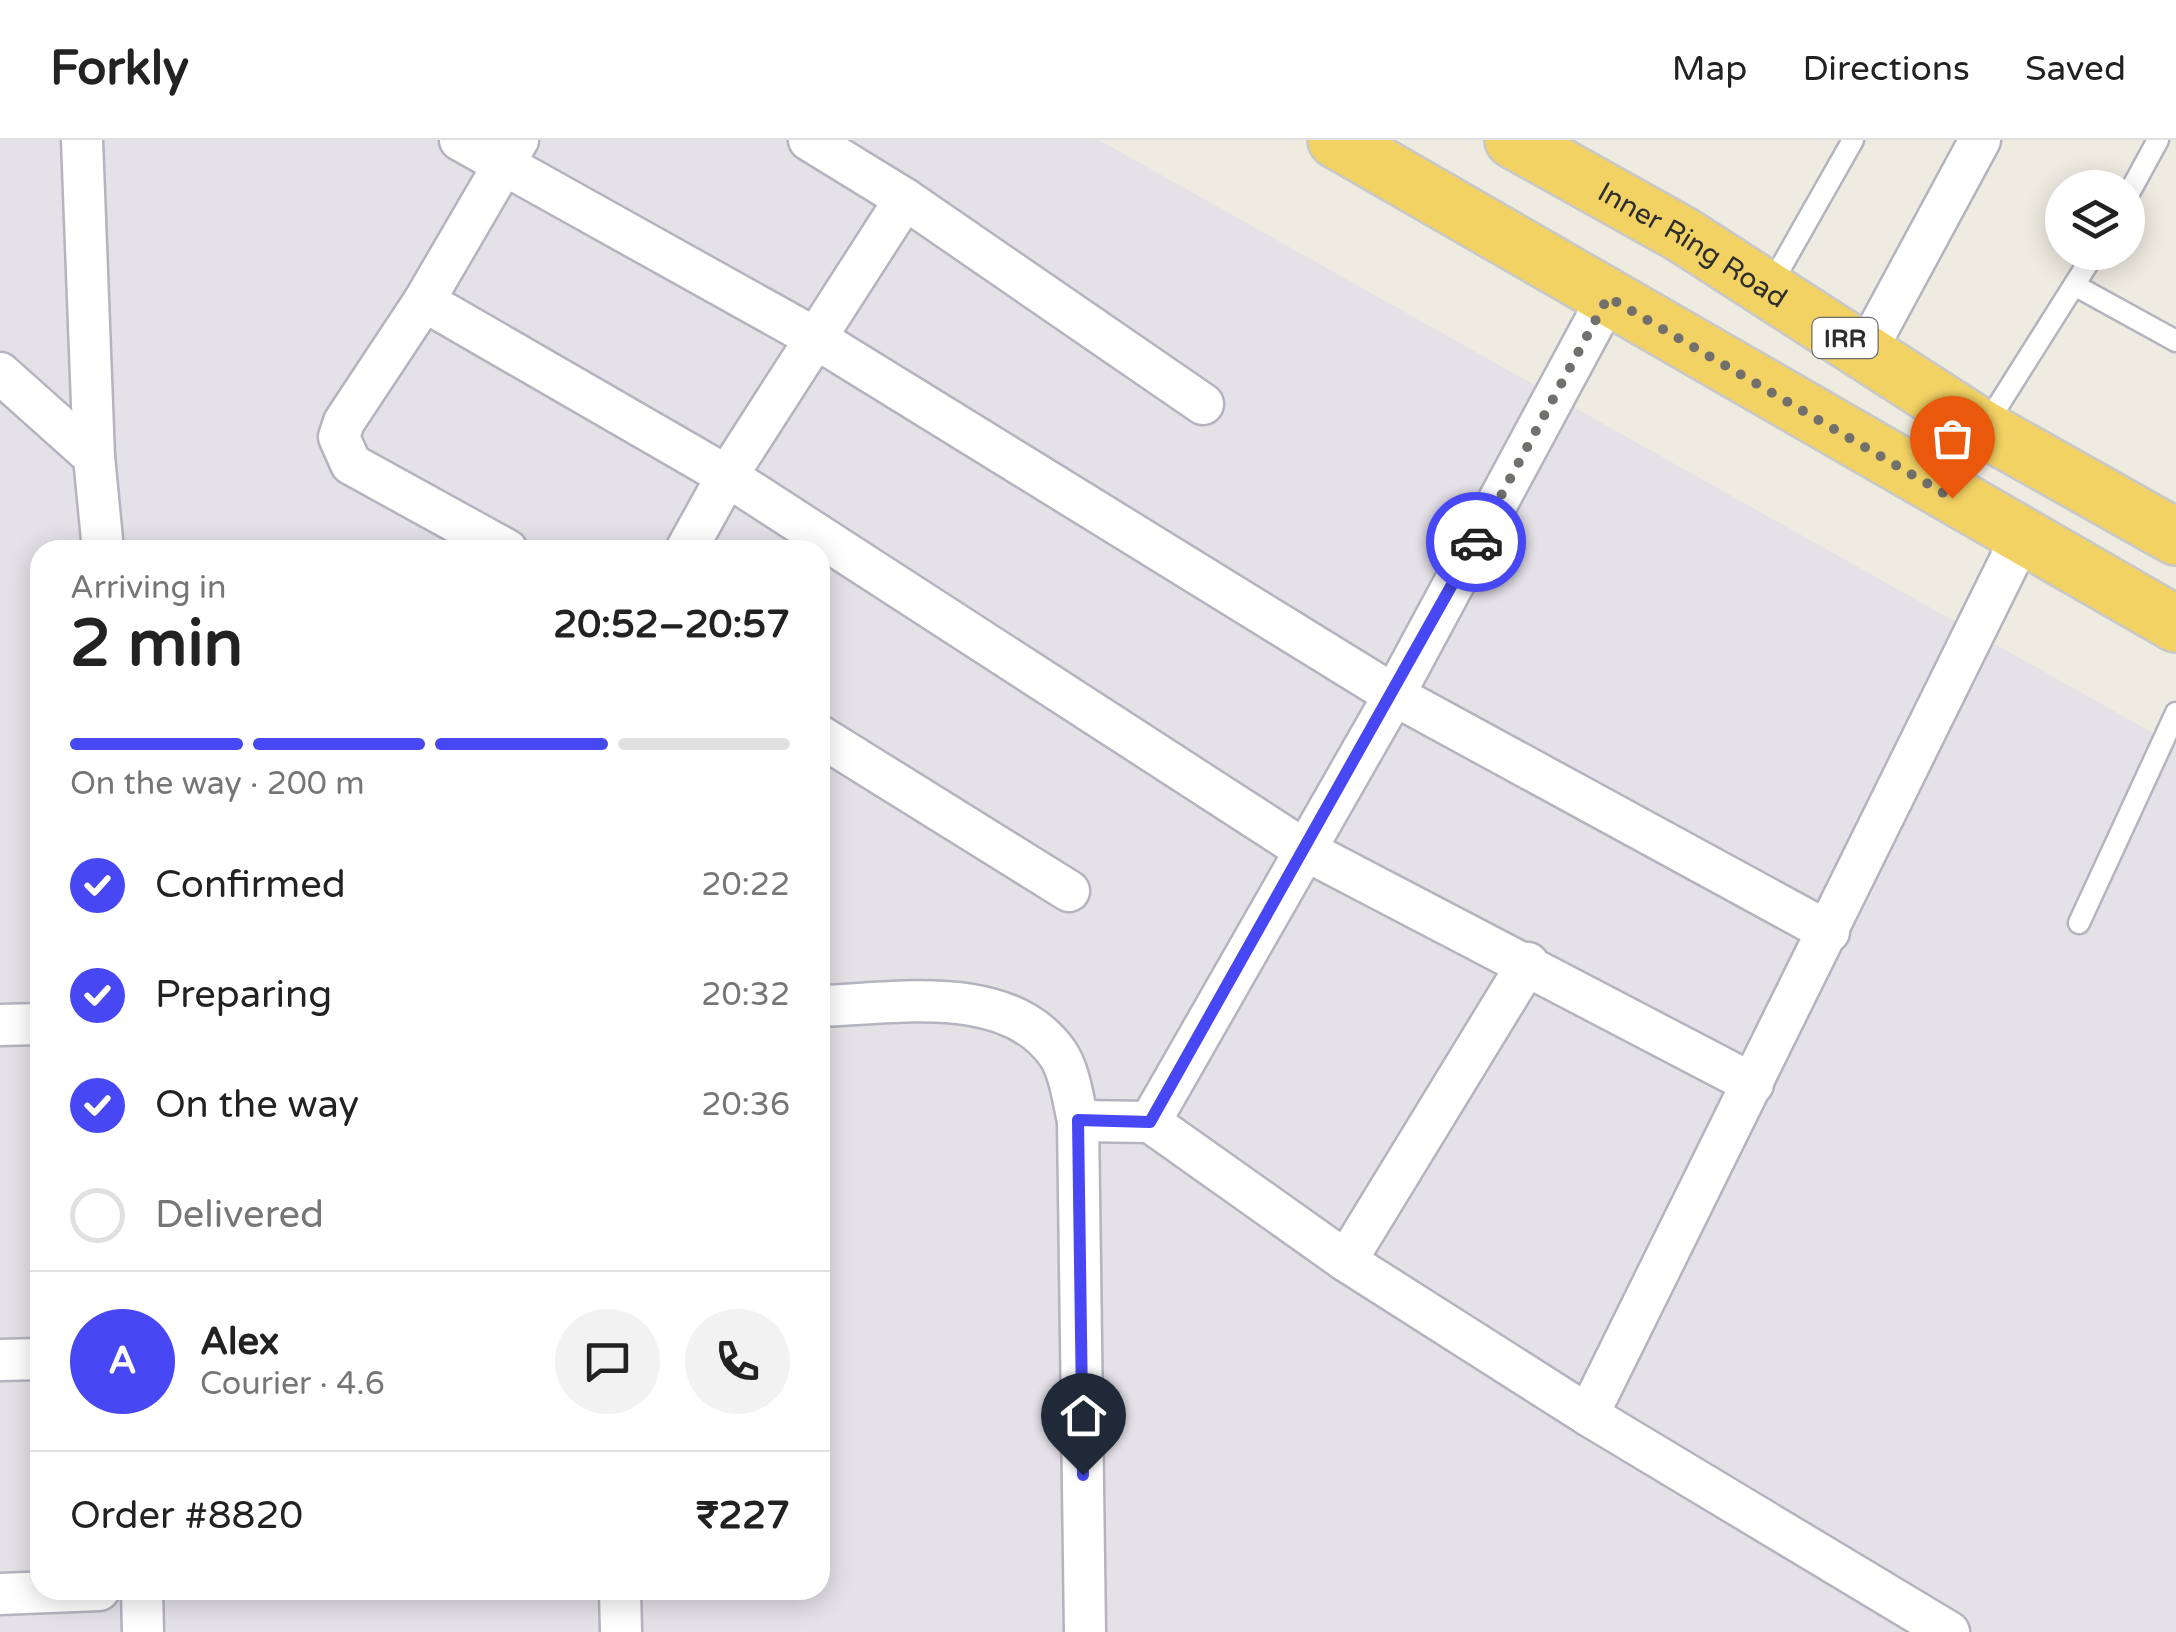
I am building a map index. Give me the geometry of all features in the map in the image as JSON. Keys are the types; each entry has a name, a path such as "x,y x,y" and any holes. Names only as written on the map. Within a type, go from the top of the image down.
{"highway":[{"path":"1336,140 2020,538 2176,624"},
{"name":"Inner Ring Road","path":"1543,147 1984,429 2176,536"}],"street":[{"path":"82,140 94,457 101,540"},
{"path":"460,140 510,152 1394,694 1829,932"},
{"path":"809,140 905,199 1203,404"},
{"path":"1866,351 1980,140"},
{"path":"488,540 352,464 340,437 344,422 424,301 510,152"},
{"path":"692,540 727,476 905,199"},
{"path":"1150,1122 1394,694 1608,297"},
{"path":"424,301 727,476 826,540"},
{"path":"0,374 94,457"},
{"path":"1588,1415 2020,538"},
{"path":"830,543 1303,850 1528,963 1752,1084"},
{"path":"830,742 1068,891"},
{"path":"1346,1261 1528,963"},
{"path":"830,1006 955,1002 1011,1016 1041,1034 1061,1058 1078,1120 1085,1632"},
{"path":"0,1025 30,1024"},
{"path":"1078,1120 1150,1122 1346,1261 1588,1415 1949,1632"},
{"path":"0,1360 30,1359"},
{"path":"0,1594 30,1593"},
{"path":"142,1600 143,1632"},
{"path":"620,1600 622,1632"}],"lane":[{"path":"1767,292 1853,140"},
{"path":"2142,170 2158,140"},
{"path":"1984,429 2085,270"},
{"path":"2076,286 2176,342"},
{"path":"2079,923 2176,713"}],"shaded area":[{"path":"0,140 1099,140 2176,746 2176,1632 0,1632"}],"way so far":[{"path":"1476,542 1608,297 1952,498"}],"route":[{"path":"1083,1475 1078,1120 1150,1122 1476,542"}]}
